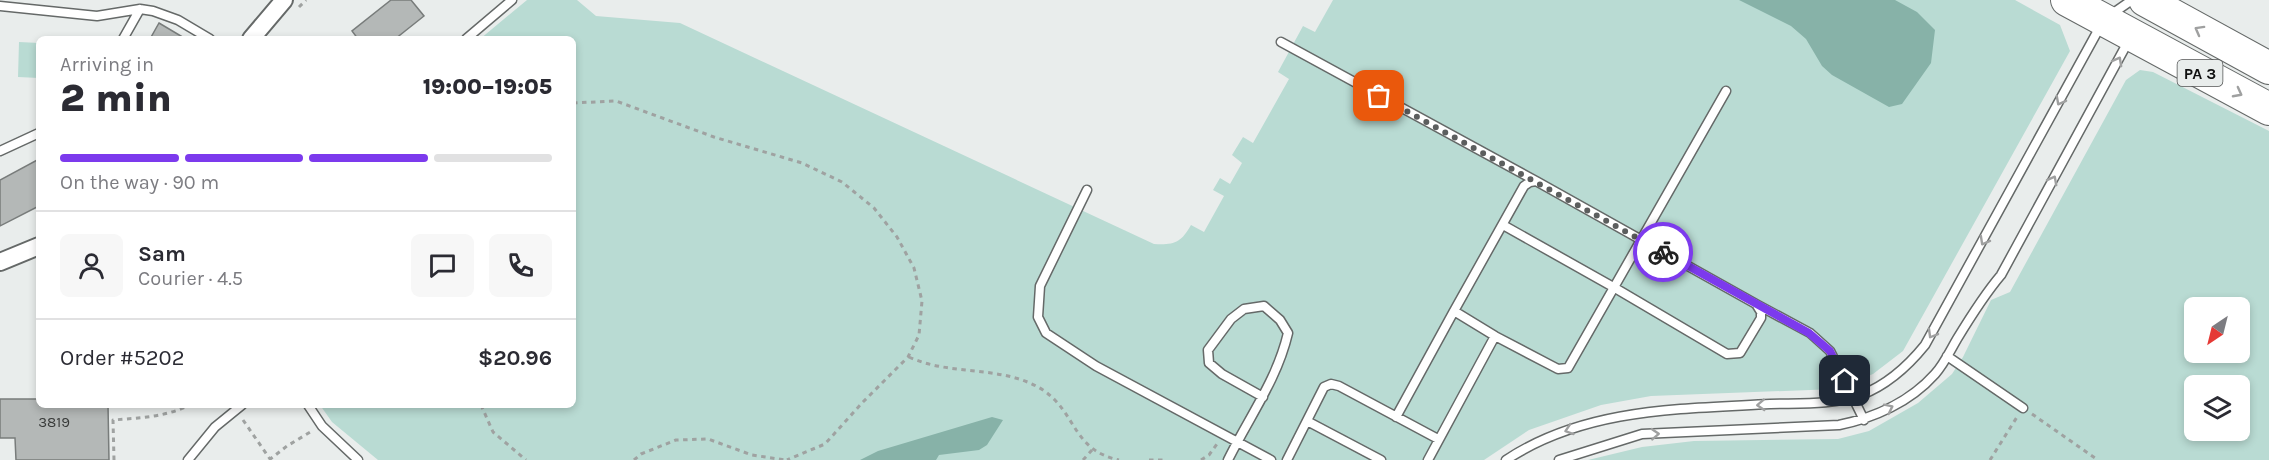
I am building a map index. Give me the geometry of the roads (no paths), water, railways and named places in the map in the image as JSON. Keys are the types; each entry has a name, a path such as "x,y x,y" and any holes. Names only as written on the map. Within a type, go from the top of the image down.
{"highway":[{"name":"PA 3","path":"2067,0 2130,18 2269,68"},
{"name":"PA 3","path":"2130,18 2269,109"}],"street":[{"path":"254,36 284,0"},
{"path":"0,262 36,247"}],"lane":[{"path":"470,36 512,0"},
{"path":"1506,460 1553,435 1591,423 1644,411 1829,401 1861,395 1889,380 1911,362 1925,345 2130,18 2132,0"},
{"path":"1558,460 1642,434 1839,425 1864,420 1919,390 1936,373 1983,296 2001,275 2137,0"},
{"path":"0,6 97,16 140,9 153,10 178,20 205,36"},
{"path":"125,36 140,9"},
{"path":"1281,42 1809,333 1830,351 1864,420"},
{"path":"1454,311 1495,336 1558,369 1568,368 1726,91"},
{"path":"0,152 36,134"},
{"path":"1396,417 1524,186 1536,181"},
{"path":"1087,190 1040,286 1038,317 1046,333 1096,366 1271,460"},
{"path":"1503,225 1727,354 1740,353 1761,318 1761,312 1756,304"},
{"path":"1228,460 1263,397 1283,355 1288,333 1281,320 1264,306 1244,309 1231,319 1208,350 1209,363 1222,374 1263,397"},
{"path":"1428,460 1495,336"},
{"path":"1947,357 2023,408"},
{"path":"1287,460 1324,387 1331,384 1339,386 1438,439"},
{"path":"189,460 214,427 238,408"},
{"path":"310,408 322,426 358,460"},
{"path":"1307,421 1382,460"}]}
